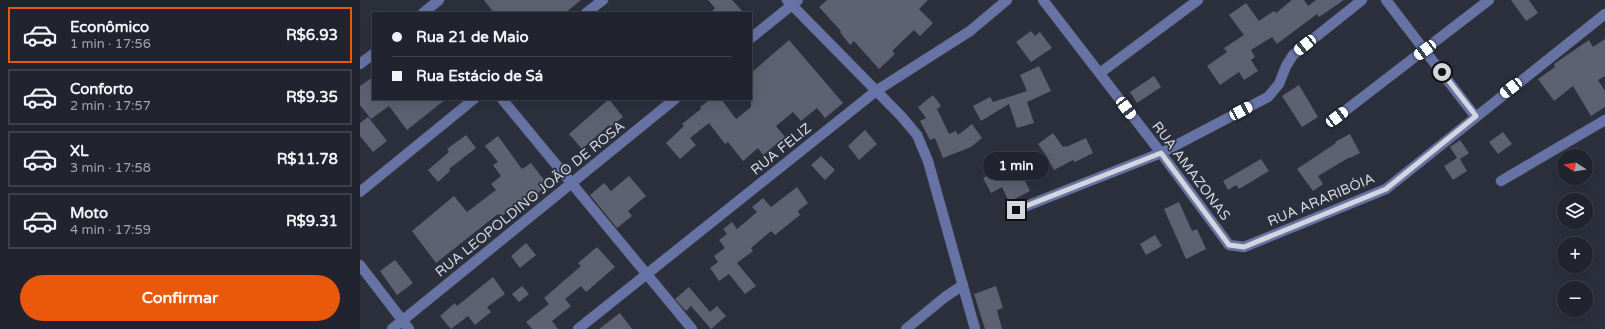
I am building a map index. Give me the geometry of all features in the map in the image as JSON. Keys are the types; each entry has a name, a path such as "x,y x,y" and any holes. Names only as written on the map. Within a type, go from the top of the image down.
{"street":[{"path":"428,11 439,0"},
{"path":"587,12 604,0"},
{"name":"RUA FELIZ","path":"578,329 876,91 970,31 1007,0"},
{"name":"RUA AMAZONAS","path":"1043,0 1161,153 1229,245"},
{"path":"1100,73 1198,0"},
{"path":"1016,210 1161,153 1268,97 1279,84 1286,66 1293,54 1362,0"},
{"path":"1386,0 1476,116"},
{"path":"1337,117 1489,0"},
{"path":"752,37 792,2 917,134 928,161 975,329"},
{"name":"RUA ARARIBÓIA","path":"1229,245 1244,247 1386,189 1605,14"},
{"path":"360,64 372,55"},
{"path":"360,192 473,100"},
{"path":"503,100 692,329"},
{"name":"RUA LEOPOLDINO JOÃO DE ROSA","path":"392,329 406,325 570,183 674,100"},
{"path":"1501,182 1605,120"},
{"path":"360,265 406,325"},
{"path":"906,329 945,297 963,285"}],"building":[{"path":"484,0 581,0 566,12 493,12"},
{"path":"708,0 732,0 743,12 711,12 715,8"},
{"path":"827,0 928,0 919,9 933,23 920,36 914,30 892,51 895,54 879,69 854,41 850,45 840,32 841,31 819,7"},
{"path":"1292,0 1304,0 1308,6 1316,0 1344,0 1319,17 1317,14 1277,44 1272,37 1251,50 1255,57 1251,60 1258,71 1244,80 1239,72 1220,85 1207,66 1227,52 1224,48 1244,35 1229,15 1246,3 1259,21 1274,11 1276,13"},
{"path":"1511,0 1529,0 1538,13 1526,21"},
{"path":"1031,31 1035,36 1040,32 1052,48 1031,62 1016,42"},
{"path":"1605,39 1605,76 1598,80 1605,91 1605,107 1591,116 1573,86 1554,101 1538,79 1555,67 1554,64 1589,40 1593,47"},
{"path":"789,40 843,103 825,118 817,108 801,121 793,112 776,126 785,137 763,155 758,148 743,161 728,142 725,144 709,123 690,138 696,145 680,159 666,143 684,126 682,124 701,109 700,107 710,100 722,100 736,119 751,107 752,72"},
{"path":"1039,66 1051,91 1027,102 1034,123 1017,128 1009,104 981,121 973,106 990,97 993,102 1027,91 1020,75"},
{"path":"1154,76 1161,87 1137,103 1130,92"},
{"path":"372,78 372,100 445,100 407,130 389,106 371,119 360,105 360,86"},
{"path":"1299,85 1318,117 1302,127 1282,96"},
{"path":"933,95 941,106 937,109 949,134 956,131 958,135 972,124 982,138 971,147 943,158 935,138 930,140 920,121 926,118 918,107"},
{"path":"608,100 610,100 623,117 610,127 609,125 582,149 569,134"},
{"path":"368,117 387,141 373,152 360,136 360,123"},
{"path":"865,130 877,144 859,160 848,146"},
{"path":"1503,132 1512,144 1498,154 1489,142"},
{"path":"1053,133 1063,147 1086,138 1093,153 1075,162 1073,160 1054,170 1038,144"},
{"path":"1350,134 1360,153 1350,157 1318,176 1323,184 1313,191 1297,169 1336,143 1335,142"},
{"path":"466,135 476,148 449,169 450,171 438,182 428,170 449,152 447,149"},
{"path":"498,136 522,169 531,163 548,185 524,204 521,200 501,217 498,214 436,263 412,231 454,196 467,212 496,190 491,184 501,176 493,165 498,162 485,146"},
{"path":"1460,140 1469,153 1460,159 1467,171 1453,180 1444,166 1457,158 1450,147"},
{"path":"821,156 835,170 825,180 811,165"},
{"path":"1261,159 1269,171 1239,189 1236,185 1228,190 1223,181"},
{"path":"1015,161 1030,191 1009,202 1002,187 991,193 983,178"},
{"path":"629,176 646,196 628,211 632,216 617,228 590,195 604,183 611,191"},
{"path":"797,187 808,203 798,211 800,215 775,235 771,231 751,248 753,251 737,263 756,286 745,294 729,274 719,281 710,268 718,262 714,256 725,248 719,240 727,234 723,229 732,222 737,229 757,212 752,207 763,198 771,207"},
{"path":"1179,202 1192,231 1197,229 1206,249 1186,259 1164,209"},
{"path":"1155,235 1162,246 1146,255 1140,244"},
{"path":"526,243 536,255 520,268 511,256"},
{"path":"597,247 615,267 586,292 581,286 565,299 571,306 552,321 558,329 532,329 526,322 549,304 544,298 581,266 578,263"},
{"path":"395,260 413,283 397,295 380,271"},
{"path":"493,277 505,294 487,307 491,312 475,325 468,316 451,329 440,316 455,303 457,306"},
{"path":"522,286 529,294 519,302 512,294"},
{"path":"996,286 1003,308 997,310 1002,329 985,329 974,294"},
{"path":"689,287 710,312 717,306 726,316 711,329 691,306 686,311 675,299"},
{"path":"620,313 632,329 599,329"}],"route":[{"path":"1016,210 1161,153 1229,245 1244,247 1386,189 1476,116 1442,72"}]}
